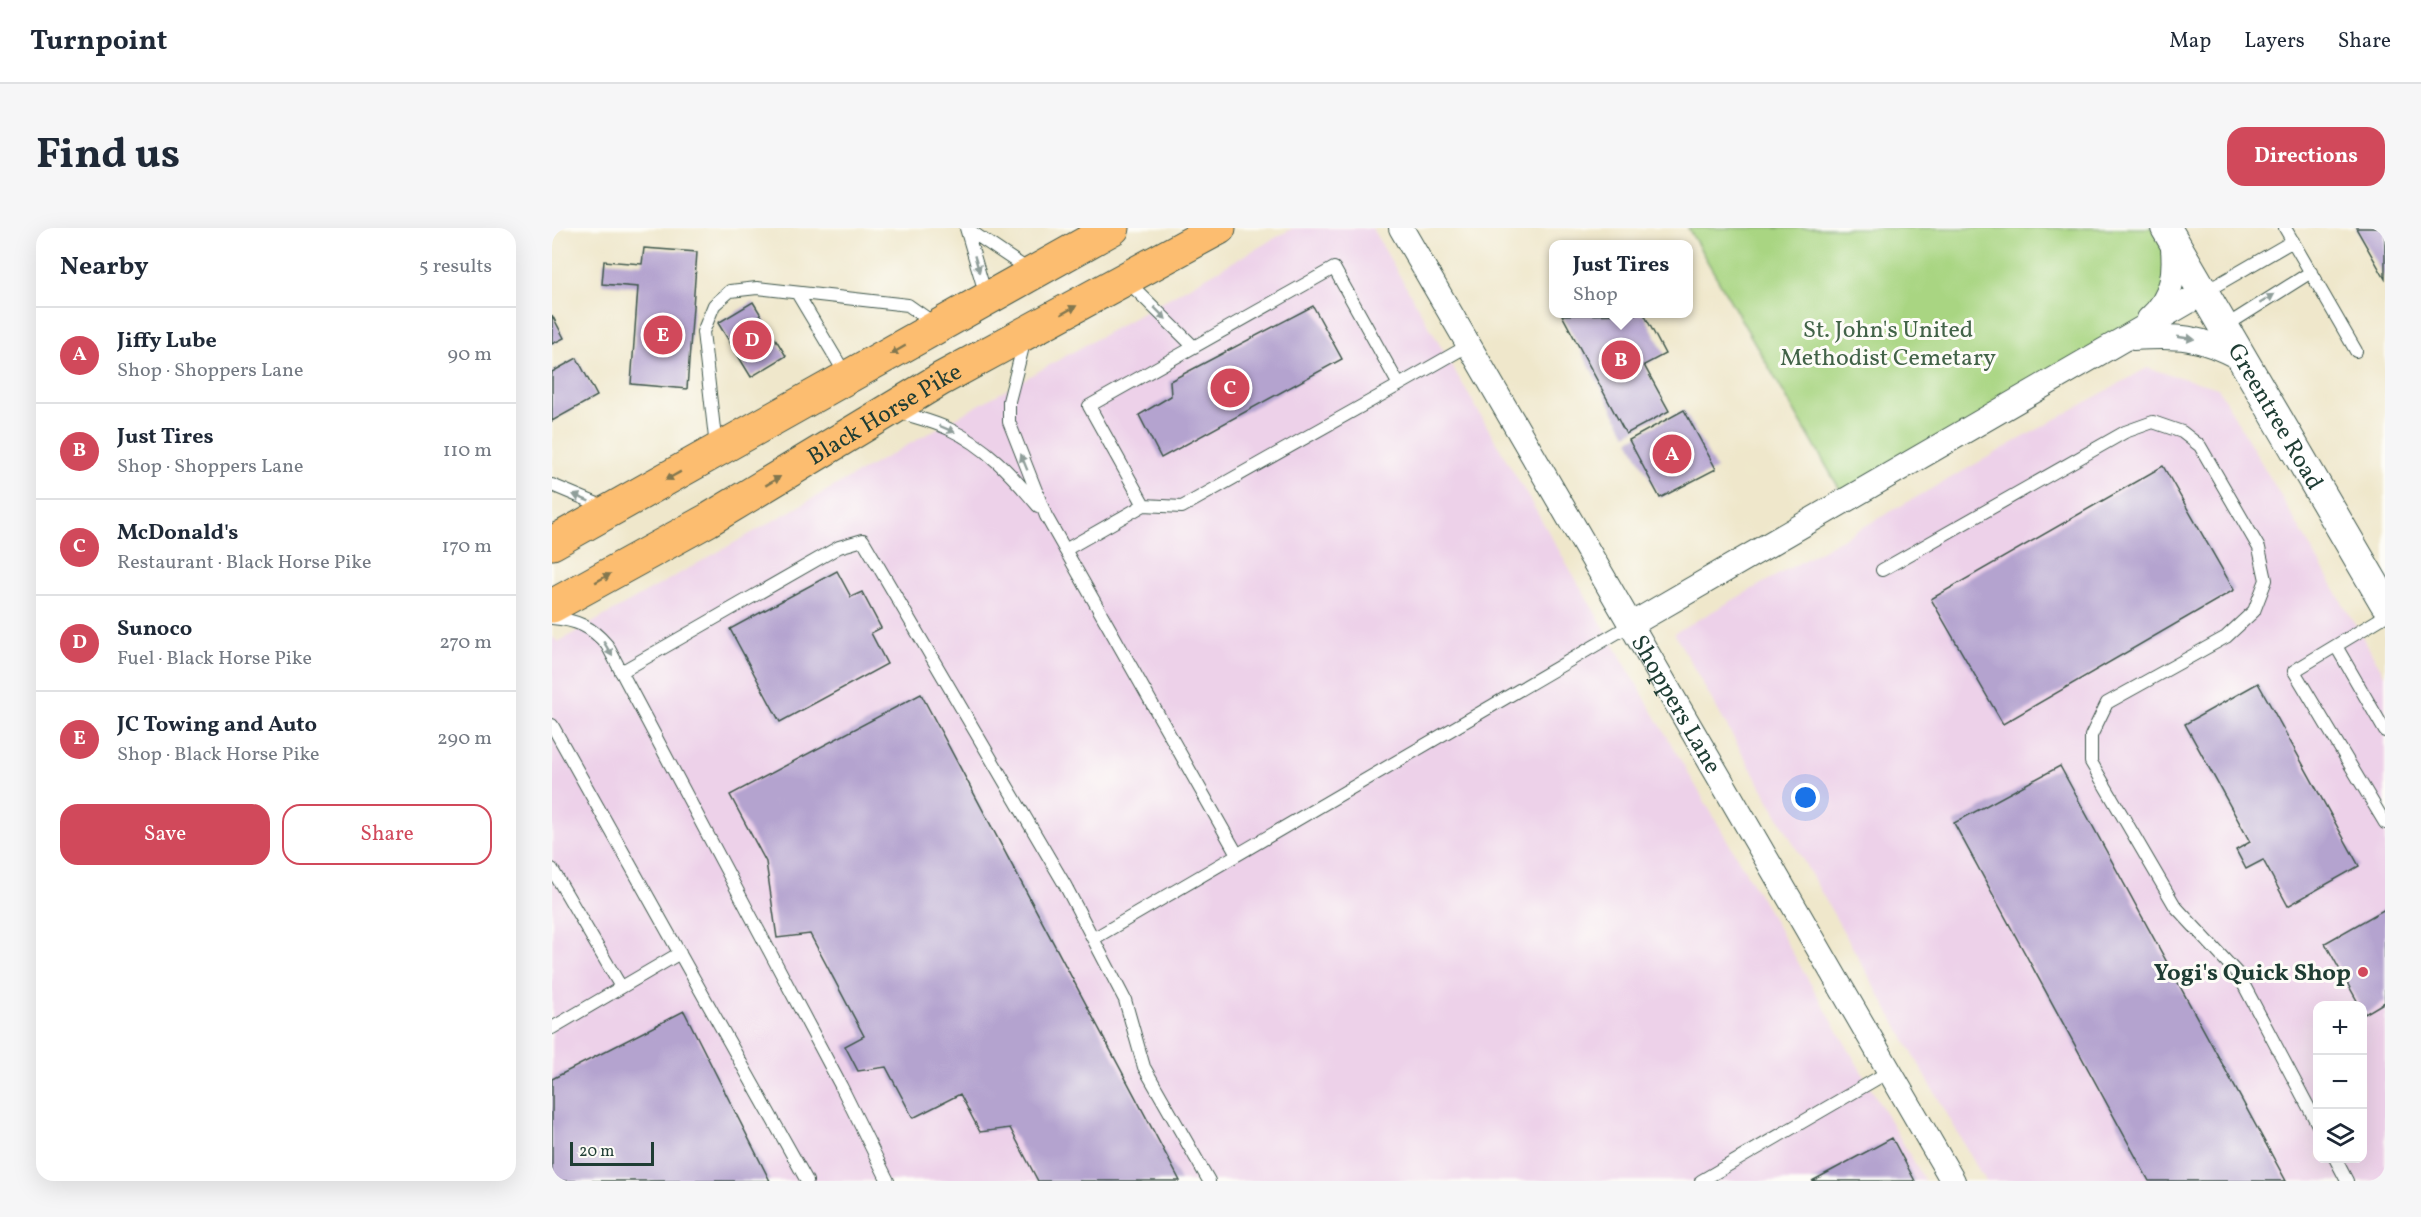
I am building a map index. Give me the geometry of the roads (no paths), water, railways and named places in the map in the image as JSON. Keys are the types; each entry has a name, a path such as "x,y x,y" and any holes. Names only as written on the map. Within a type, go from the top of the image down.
{"highway":[{"name":"Black Horse Pike","path":"552,543 848,379 1113,228"},
{"name":"Black Horse Pike","path":"552,606 708,520 892,409 1026,333 1219,228"}],"street":[{"name":"Shoppers Lane","path":"1401,228 1953,1181"},
{"name":"Greentree Road","path":"2169,233 2240,358 2384,600"},
{"path":"2127,338 2153,315 2169,292 2174,275 2169,233"},
{"path":"1632,624 2203,293"},
{"path":"2127,338 2175,336 2195,339 2209,342 2240,358"}],"lane":[{"path":"966,228 1033,274"},
{"path":"966,228 987,300"},
{"path":"2285,228 2356,351"},
{"path":"2203,293 2293,241"},
{"path":"1144,505 1089,406 1334,268 1399,385"},
{"path":"2223,327 2312,272"},
{"path":"1126,279 1194,347"},
{"path":"717,452 703,332 714,305 730,291 757,288 908,305 939,327"},
{"path":"797,293 848,379"},
{"path":"1026,333 1009,401 1009,422 1046,516 1237,854"},
{"path":"1065,550 1144,505 1182,507 1469,345"},
{"path":"892,409 949,429 983,449 1011,474 1046,516"},
{"path":"1882,570 2125,432 2153,422 2182,432 2200,446 2259,548 2266,580 2254,611 2226,637 2107,703 2091,736 2091,762 2175,906 2238,974 2313,1116"},
{"path":"552,485 610,510"},
{"path":"621,672 839,547 863,540 1093,939 1125,1000 1144,1068 1209,1181"},
{"path":"2384,600 2336,646 2294,671 2385,822"},
{"path":"552,618 581,622 597,633 607,645 841,1086 888,1181"},
{"path":"1093,939 1632,624"},
{"path":"2336,646 2385,731"},
{"path":"552,725 807,1181"},
{"path":"552,869 621,987"},
{"path":"552,1028 680,953"},
{"path":"1701,1181 1890,1071"},
{"path":"2338,1163 2347,1181"}],"place":[{"name":"JC Towing and Auto","path":"663,335"},
{"name":"Sunoco","path":"752,340"},
{"name":"Just Tires","path":"1621,360"},
{"name":"McDonald's","path":"1230,388"},
{"name":"Jiffy Lube","path":"1672,454"},
{"name":"Yogi's Quick Shop","path":"2363,972"}],"park label":[{"name":"St. John's United Methodist Cemetary","path":"1888,343"}]}
